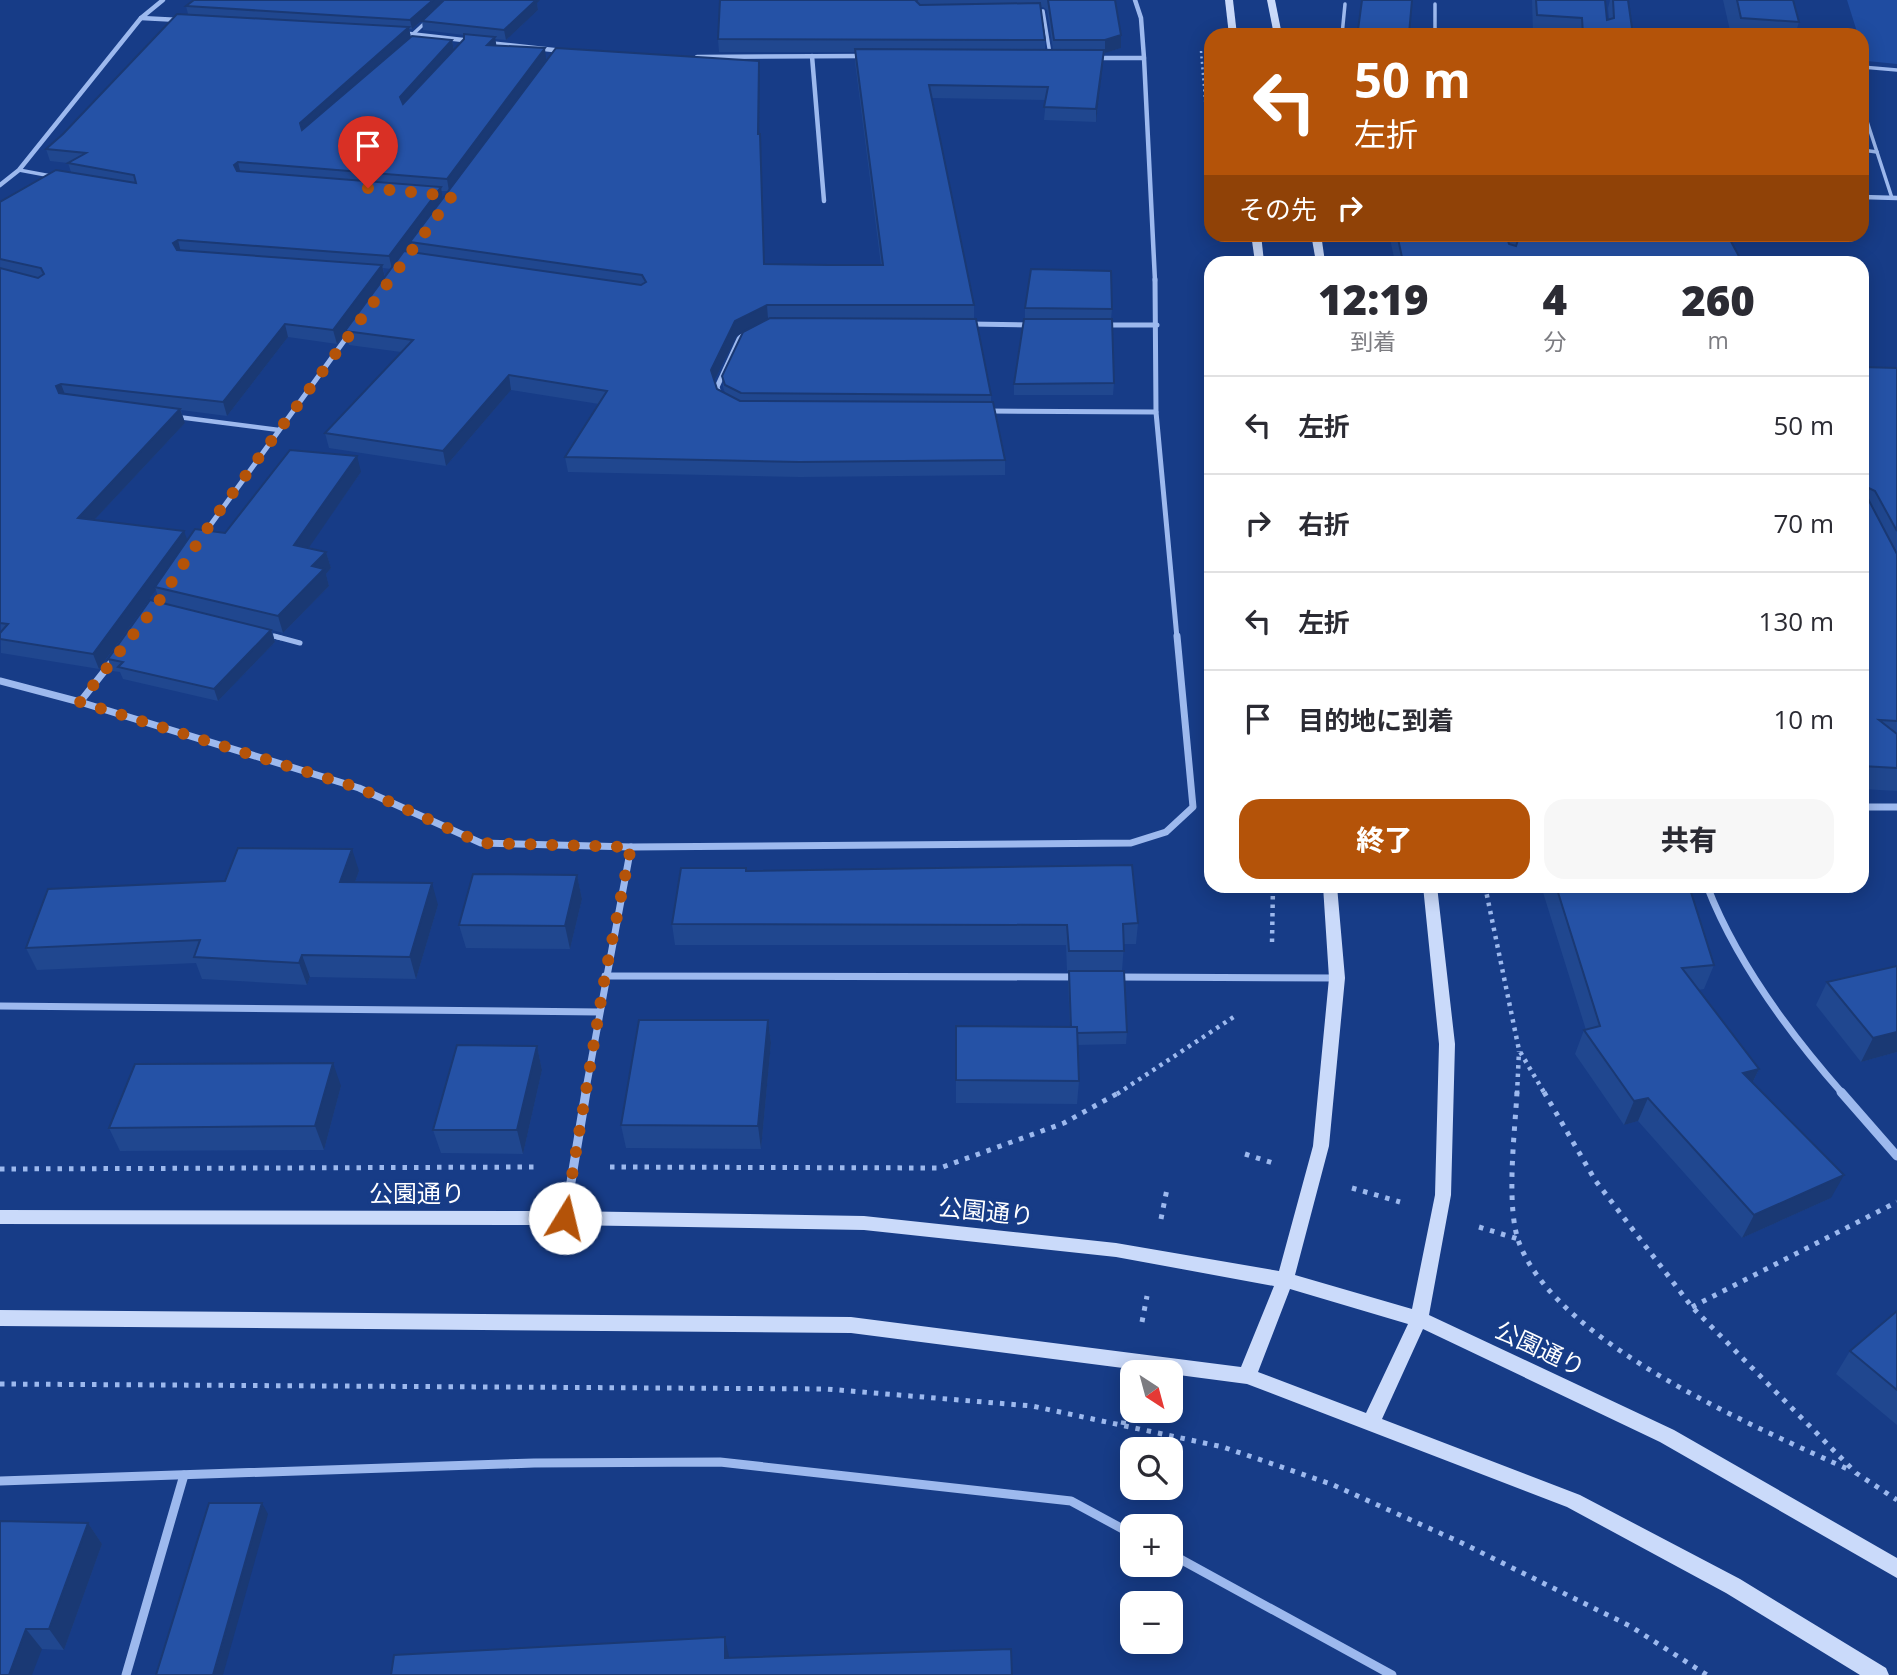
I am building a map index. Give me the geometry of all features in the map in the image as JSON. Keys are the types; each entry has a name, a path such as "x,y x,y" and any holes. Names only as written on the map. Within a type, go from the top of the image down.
{"street":[{"path":"0,185 19,170 141,18 163,0"},
{"path":"0,681 80,702 359,788 481,843 631,847 1131,843 1161,837 1181,824 1193,807 1156,412 1157,325 1144,58 1141,18 1135,0"},
{"path":"1229,0 1232,28"},
{"path":"1271,0 1277,28"},
{"path":"141,18 182,20"},
{"path":"399,33 568,51"},
{"path":"551,62 559,51"},
{"path":"812,56 824,201"},
{"path":"686,57 865,56"},
{"path":"1037,57 1050,58"},
{"path":"1091,58 1144,58"},
{"path":"1869,197 1894,198"},
{"path":"192,551 361,318"},
{"path":"963,324 1046,325"},
{"path":"1101,325 1157,325"},
{"path":"731,405 722,400 717,387 739,339 748,329"},
{"path":"976,411 1156,412"},
{"path":"80,702 122,649"},
{"path":"1869,807 1897,807"},
{"path":"565,1218 605,976 631,847"},
{"path":"1247,1376 1285,1280 1321,1146 1337,978 1331,893"},
{"path":"1371,1422 1419,1319 1443,1195 1447,1044 1431,893"},
{"path":"1710,893 1717,912 1793,1037 1897,1156"},
{"path":"605,976 1090,977"},
{"path":"1104,977 1337,978"},
{"path":"0,1006 599,1012"},
{"name":"公園通り","path":"0,1217 565,1218 864,1223 1154,1256 1285,1280 1419,1319 1667,1436 1897,1569"},
{"path":"0,1318 851,1325 1120,1360"},
{"path":"1183,1368 1247,1376 1573,1501 1733,1586 1879,1675"},
{"path":"0,1481 534,1463 720,1462 1071,1501 1120,1528"},
{"path":"125,1675 184,1475"},
{"path":"1183,1561 1392,1675"}],"lane":[{"path":"1343,28 1345,4"},
{"path":"1435,4 1435,28"},
{"path":"1030,11 1043,11 1050,58"},
{"path":"413,34 431,17"},
{"path":"413,43 422,35"},
{"path":"1869,68 1897,70"},
{"path":"1869,127 1894,198"},
{"path":"1869,151 1877,152"},
{"path":"19,170 58,177"},
{"path":"172,416 279,430"},
{"path":"260,633 300,643"}],"path":[{"path":"1199,40 1204,95"},
{"path":"0,1169 940,1168 1064,1123 1142,1080 1268,993 1273,893"},
{"path":"1486,893 1519,1051 1514,1217 1518,1239 1545,1283 1581,1321 1641,1366 1737,1419 1856,1473 1897,1500"},
{"path":"1519,1051 1595,1180 1692,1307 1856,1473"},
{"path":"1245,1154 1518,1239"},
{"path":"1134,1360 1167,1189"},
{"path":"1692,1307 1897,1202"}],"shaded area":[{"path":"1847,0 1897,0 1897,64 1869,61 1869,28 1856,28"}],"building":[{"path":"194,0 433,0 410,20 186,6"},
{"path":"444,0 536,0 504,30 422,21"},
{"path":"720,0 917,0 920,5 1040,3 1045,40 718,39"},
{"path":"1048,0 1115,0 1121,35 1105,40 1054,40"},
{"path":"1362,0 1412,0 1410,28 1358,28"},
{"path":"1536,0 1605,0 1607,20 1614,18 1613,0 1628,0 1632,28 1583,28 1582,18 1537,15"},
{"path":"1737,0 1793,0 1799,22 1741,18"},
{"path":"177,14 409,27 300,123 302,130 412,36 452,40 400,97 403,104 464,39 464,34 495,37 487,45 545,48 447,179 238,162 234,165 237,171 441,187 389,256 178,240 173,243 177,250 382,265 333,330 285,324 223,402 61,384 56,386 59,393 180,409 78,518 184,531 93,654 0,639 0,633 8,624 0,623 0,268 38,278 44,274 41,268 0,259 0,202 56,170 136,183 134,175 68,163 86,153 46,149"},
{"path":"556,48 759,61 758,134 764,264 829,265 883,265 855,49 1104,50 1096,109 1044,107 1048,87 929,85 974,305 767,305 735,321 711,370 717,389 740,401 993,402 1005,460 799,462 565,457 607,391 509,375 443,451 325,433 413,340 345,331 404,251 641,285 646,282 642,275 410,242"},
{"path":"1399,242 1508,242 1516,246 1517,242 1731,242 1739,256 1402,256"},
{"path":"1031,269 1111,271 1112,309 1025,308"},
{"path":"770,318 976,319 991,395 741,393 725,385 722,376 743,332"},
{"path":"1024,319 1112,319 1114,383 1014,384"},
{"path":"1869,367 1897,368 1897,531 1875,491 1869,488"},
{"path":"290,450 357,456 294,545 326,552 312,566 324,569 278,616 155,587 195,529 225,533"},
{"path":"1869,501 1897,554 1897,721 1879,720 1897,734 1897,768 1869,766"},
{"path":"150,600 271,630 214,689 118,667 123,662 108,659"},
{"path":"238,848 352,849 340,882 432,883 410,957 302,955 299,963 194,957 200,940 26,948 48,889 225,881"},
{"path":"1132,865 1138,923 1123,924 1124,951 1069,951 1067,925 672,924 681,868 746,868 746,871"},
{"path":"473,874 577,875 565,926 459,925"},
{"path":"1558,893 1691,893 1714,965 1682,968 1759,1069 1743,1073 1844,1175 1754,1215 1648,1098 1634,1101 1584,1030 1600,1026"},
{"path":"1897,966 1897,1032 1873,1038 1827,982"},
{"path":"1069,971 1124,971 1127,1032 1077,1033 1077,1027 1071,1027"},
{"path":"639,1020 768,1020 758,1126 621,1125"},
{"path":"956,1026 1077,1027 1079,1081 956,1080"},
{"path":"457,1045 537,1046 517,1130 433,1130"},
{"path":"333,1063 315,1126 109,1128 135,1064"},
{"path":"1897,1311 1897,1390 1850,1351"},
{"path":"209,1503 262,1503 213,1675 156,1675"},
{"path":"0,1521 88,1523 49,1629 26,1629 9,1675 0,1675"},
{"path":"725,1637 725,1658 1011,1649 1012,1675 391,1675 394,1655"}],"route":[{"path":"368,188 452,196 215,517 155,607 80,702 359,788 481,843 631,847 605,976 565,1218"}]}
